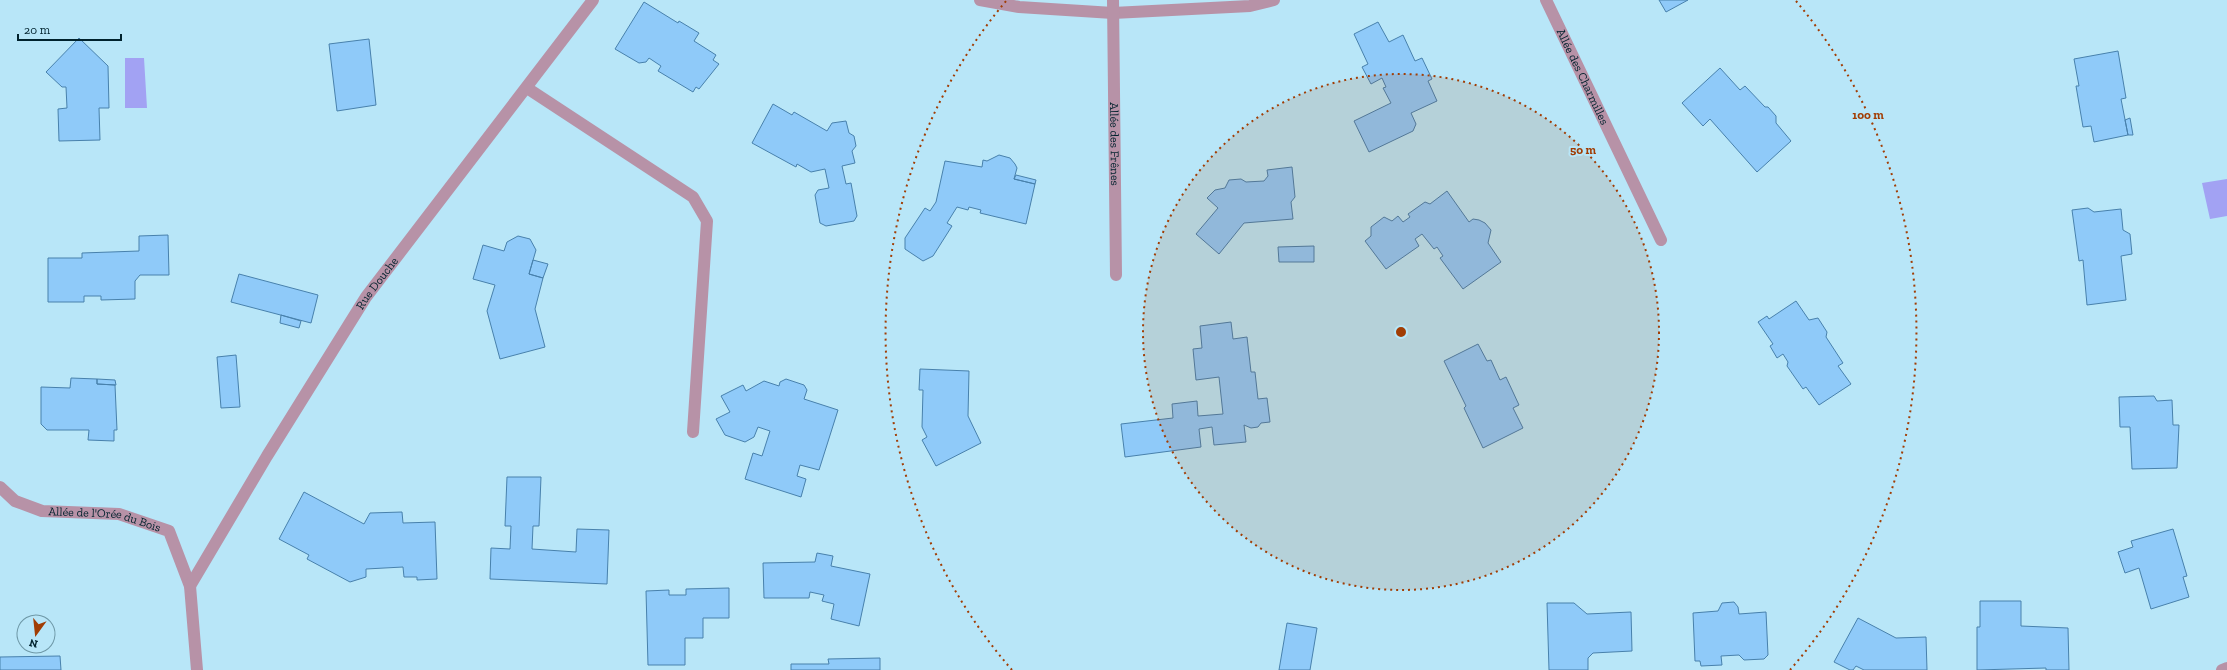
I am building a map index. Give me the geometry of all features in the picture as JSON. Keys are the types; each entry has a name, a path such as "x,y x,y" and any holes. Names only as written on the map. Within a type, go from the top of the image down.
{"street":[{"name":"Rue Douche","path":"190,586 267,456 366,297 593,0"},
{"path":"980,0 1019,7 1113,14 1250,6 1274,0"},
{"name":"Allée des Frênes","path":"1113,0 1116,275"},
{"name":"Allée des Charmilles","path":"1546,0 1661,240"},
{"path":"527,88 693,197 707,221 692,432"},
{"name":"Allée de l'Orée du Bois","path":"0,487 15,501 42,511 118,514 169,532 190,586 197,670"},
{"path":"2222,670 2227,668"}],"water":[{"path":"125,58 144,58 147,108 125,108"},
{"path":"2227,179 2227,216 2210,219 2202,183"}],"building":[{"path":"1659,0 1688,0 1666,12"},
{"path":"644,2 678,23 679,21 699,33 694,41 716,55 713,60 719,64 699,89 696,87 693,92 658,71 661,66 649,58 646,62 639,63 615,49"},
{"path":"1378,22 1389,42 1403,35 1415,61 1422,58 1432,79 1428,81 1437,101 1411,113 1416,124 1413,131 1369,152 1354,121 1391,103 1383,88 1386,87 1382,78 1371,84 1362,67 1368,64 1354,34"},
{"path":"79,38 108,66 109,108 99,108 100,140 59,141 58,109 67,108 66,87 62,87 46,72"},
{"path":"369,39 376,105 337,111 329,44"},
{"path":"2118,51 2126,98 2121,99 2128,135 2094,142 2091,126 2083,127 2076,86 2079,86 2074,59"},
{"path":"1720,68 1740,90 1745,86 1765,107 1768,107 1776,116 1776,123 1791,141 1757,172 1710,119 1703,126 1682,103"},
{"path":"773,104 792,115 794,112 827,131 832,123 846,121 849,133 854,136 856,146 852,151 855,163 842,166 846,184 851,183 857,216 854,221 826,226 820,223 815,195 818,190 829,188 825,169 811,172 797,164 796,167 752,143"},
{"path":"2130,118 2133,135 2128,135 2125,120"},
{"path":"999,155 1010,158 1015,164 1017,168 1014,179 1035,184 1026,224 980,213 981,210 969,207 968,210 957,207 947,223 952,226 933,256 923,261 905,249 905,238 925,208 930,211 936,202 945,161 982,167 983,160 987,161"},
{"path":"1292,167 1295,197 1291,202 1293,219 1244,223 1219,254 1196,234 1218,208 1207,198 1215,190 1225,188 1229,180 1241,179 1246,182 1264,181 1268,176 1267,170"},
{"path":"1016,175 1036,180 1035,184 1014,179"},
{"path":"1447,191 1469,222 1473,219 1479,220 1485,223 1491,230 1488,243 1501,262 1463,289 1440,258 1443,256 1437,247 1434,249 1422,234 1415,239 1419,246 1386,269 1365,241 1371,236 1371,227 1384,217 1392,221 1398,216 1403,222 1410,217 1408,214 1425,202 1430,204"},
{"path":"2088,208 2094,212 2121,209 2123,230 2130,234 2132,254 2121,256 2126,300 2087,305 2083,260 2079,261 2072,210"},
{"path":"168,235 169,275 140,275 135,281 135,299 101,300 101,296 84,296 84,302 48,302 48,258 82,258 82,253 139,251 139,236"},
{"path":"518,236 530,239 536,250 529,274 543,278 535,309 545,347 500,359 487,311 495,285 473,279 483,245 504,251 507,242"},
{"path":"1314,246 1314,262 1279,262 1278,247"},
{"path":"533,260 548,264 543,278 529,274"},
{"path":"239,274 318,295 311,323 231,302"},
{"path":"1796,301 1809,320 1818,318 1827,332 1826,337 1843,363 1838,366 1851,384 1819,405 1806,387 1803,389 1787,366 1788,362 1783,354 1777,358 1770,346 1773,344 1758,322 1767,316 1769,319"},
{"path":"281,315 301,321 299,328 280,323"},
{"path":"1231,322 1233,339 1247,337 1251,372 1255,372 1258,399 1267,398 1270,422 1261,423 1258,427 1251,428 1244,425 1246,442 1214,445 1212,427 1199,429 1201,447 1125,457 1121,424 1173,418 1172,404 1197,401 1198,416 1223,414 1219,377 1196,380 1193,349 1202,348 1200,326"},
{"path":"1478,344 1487,361 1491,360 1500,380 1506,377 1519,405 1513,408 1523,428 1483,448 1464,408 1466,406 1444,361"},
{"path":"236,355 240,407 221,408 217,357"},
{"path":"920,369 969,371 968,416 981,443 936,466 922,440 927,437 922,427 923,390 919,390"},
{"path":"71,378 97,379 97,384 115,385 117,430 114,430 114,441 88,440 89,430 47,430 41,424 41,387 70,388"},
{"path":"97,379 115,380 116,385 97,384"},
{"path":"786,379 804,385 807,390 804,399 838,410 819,470 800,465 797,476 806,479 801,497 745,479 753,453 762,456 770,431 758,427 754,437 745,442 725,435 716,419 730,412 721,396 743,385 746,391 764,381 779,386 780,382"},
{"path":"2154,396 2157,401 2172,400 2173,425 2179,425 2177,468 2132,469 2130,427 2120,427 2119,397"},
{"path":"507,477 541,477 539,526 533,526 532,549 576,552 577,529 609,530 607,584 490,579 491,548 510,549 511,526 505,526"},
{"path":"304,492 364,524 370,513 402,512 403,523 435,522 437,579 417,580 417,577 404,577 403,567 366,569 366,577 350,582 307,559 309,555 279,539"},
{"path":"2173,529 2187,576 2183,577 2189,597 2151,609 2139,568 2125,573 2118,552 2133,547 2131,541"},
{"path":"817,553 833,556 831,566 870,574 859,626 831,619 834,604 822,601 824,595 810,592 809,598 764,598 763,563 815,562"},
{"path":"729,588 729,618 703,618 703,638 685,638 685,665 648,665 646,591 669,590 669,595 686,595 686,589"},
{"path":"1980,601 2021,601 2021,626 2068,628 2069,670 2046,670 2046,668 1977,670 1977,627 1980,627"},
{"path":"1734,602 1738,607 1739,614 1766,612 1768,655 1764,659 1744,660 1739,655 1721,656 1722,665 1701,666 1700,661 1695,661 1693,613 1718,611 1722,603"},
{"path":"1547,603 1574,603 1587,614 1631,612 1632,651 1593,653 1588,658 1588,670 1549,670"},
{"path":"1858,618 1896,638 1926,637 1927,670 1864,670 1856,666 1853,670 1850,670 1834,662"},
{"path":"1287,623 1317,628 1310,670 1279,670"},
{"path":"60,656 61,670 0,670 0,657"},
{"path":"880,658 880,670 791,670 791,664 829,664 828,659"}]}
